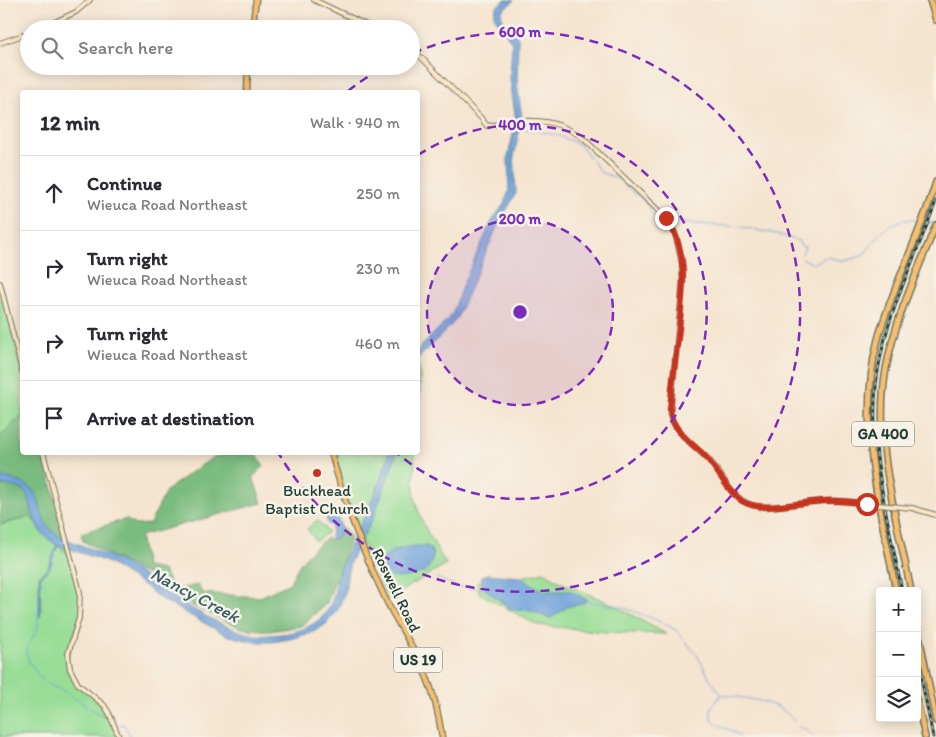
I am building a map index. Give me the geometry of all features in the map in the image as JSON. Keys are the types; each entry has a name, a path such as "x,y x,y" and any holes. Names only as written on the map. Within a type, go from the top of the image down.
{"highway":[{"path":"930,0 936,20"},
{"name":"GA 400","path":"895,587 869,441 870,383 874,354 884,319 935,184"},
{"name":"GA 400","path":"910,587 887,468 882,412 888,357 900,316 936,226"},
{"path":"918,632 936,721"},
{"path":"921,721 924,737"}],"main road":[{"path":"253,20 256,0"},
{"path":"247,90 248,75"},
{"name":"Roswell Road","path":"331,455 341,490 361,545 426,677 436,705 442,737"}],"street":[{"path":"59,20 76,12 90,0"},
{"path":"314,0 356,20"},
{"path":"0,43 20,36"},
{"path":"420,57 481,118 486,126 533,120 553,122 578,134 662,214 675,233 682,263 683,282 670,410 671,418 680,432 712,463 737,497 750,505 767,507 825,500 912,508 936,515"},
{"path":"0,283 20,363"},
{"path":"44,455 79,587 78,626 68,654 70,669 78,684 104,706 119,737"}],"green space":[{"path":"0,283 20,361 20,417 0,436"},
{"path":"20,417 20,455 44,455 69,555 30,517 0,525 0,436"},
{"path":"224,455 257,455 264,466 253,477 262,503 140,536 146,567 163,570 174,590 198,585 202,593 260,597 290,583 301,563 315,547 327,538 330,540 339,537 341,526 351,537 327,603 301,626 270,631 241,628 178,599 163,583 83,541 81,533 126,519 135,525 150,524 166,491 214,457"},
{"path":"334,455 415,455 414,492 418,511 426,530 446,564 388,599 356,527"},
{"path":"30,517 69,555 82,611 67,662 72,679 102,703 111,717 119,737 0,737 0,525"},
{"path":"317,520 328,532 316,541 307,529"},
{"path":"544,572 562,583 612,604 666,634 606,632 537,625 479,593 477,582 512,579"}],"water":[{"path":"505,0 514,0 503,9 501,14 518,38 517,83 522,119 514,156 516,193 498,225 456,320 420,357 420,348 453,313 462,286 492,221 504,204 509,191 508,157 516,121 510,78 512,43 494,16 496,7"},
{"path":"388,455 396,455 373,518 350,562 346,590 337,611 325,625 313,632 272,642 254,642 226,635 159,598 145,586 107,562 58,545 49,569 40,576 40,617 39,576 48,568 57,545 39,529 25,492 12,486 0,485 0,477 2,477 30,487 36,495 49,528 59,536 109,556 136,570 185,605 208,618 254,635 271,635 303,629 318,621 327,611 331,604 340,568 375,494"},
{"path":"328,507 335,510 341,526 337,538 331,539 332,528 327,523"},
{"path":"427,546 432,552 433,558 425,572 399,578 384,572 382,563 390,553 401,548"},
{"path":"488,574 520,577 543,591 571,591 587,600 583,603 567,607 551,618 531,611 511,609 485,589 481,579"}],"waterway":[{"path":"520,128 557,135 578,144 585,150 600,172 618,179 645,202 660,225 665,225"},
{"path":"803,259 813,264 826,257 844,261 862,256 890,225 903,220 921,220"},
{"path":"925,221 935,224"},
{"path":"672,222 741,227 777,234 799,241 800,245 805,247 802,254"},
{"path":"369,526 377,534"},
{"path":"45,573 51,566 56,545"},
{"path":"383,566 383,559 389,551 388,548 394,550"},
{"path":"41,584 42,575"},
{"path":"389,575 396,578"},
{"path":"436,578 459,587 485,589"},
{"path":"39,590 38,628 26,653 29,662 43,681"},
{"path":"586,601 622,607 659,621 676,630 697,655 710,679 721,694 770,704 787,713 794,721"},
{"path":"47,683 73,696"},
{"path":"721,695 711,708 711,718 717,724 740,737"},
{"path":"75,698 99,714 106,714"},
{"path":"119,724 124,725 131,737"},
{"path":"799,727 807,730 814,737"}],"railway":[{"path":"901,587 879,473 876,444 876,384 881,355 892,316 936,201"},
{"path":"921,677 933,737"}],"place":[{"name":"Buckhead Baptist Church","path":"317,473"}],"route":[{"path":"666,218 678,242 683,280 670,410 671,418 677,428 712,463 737,497 750,505 767,507 825,500 867,504"}],"water label":[{"name":"Nancy Creek","path":"195,595"}]}
